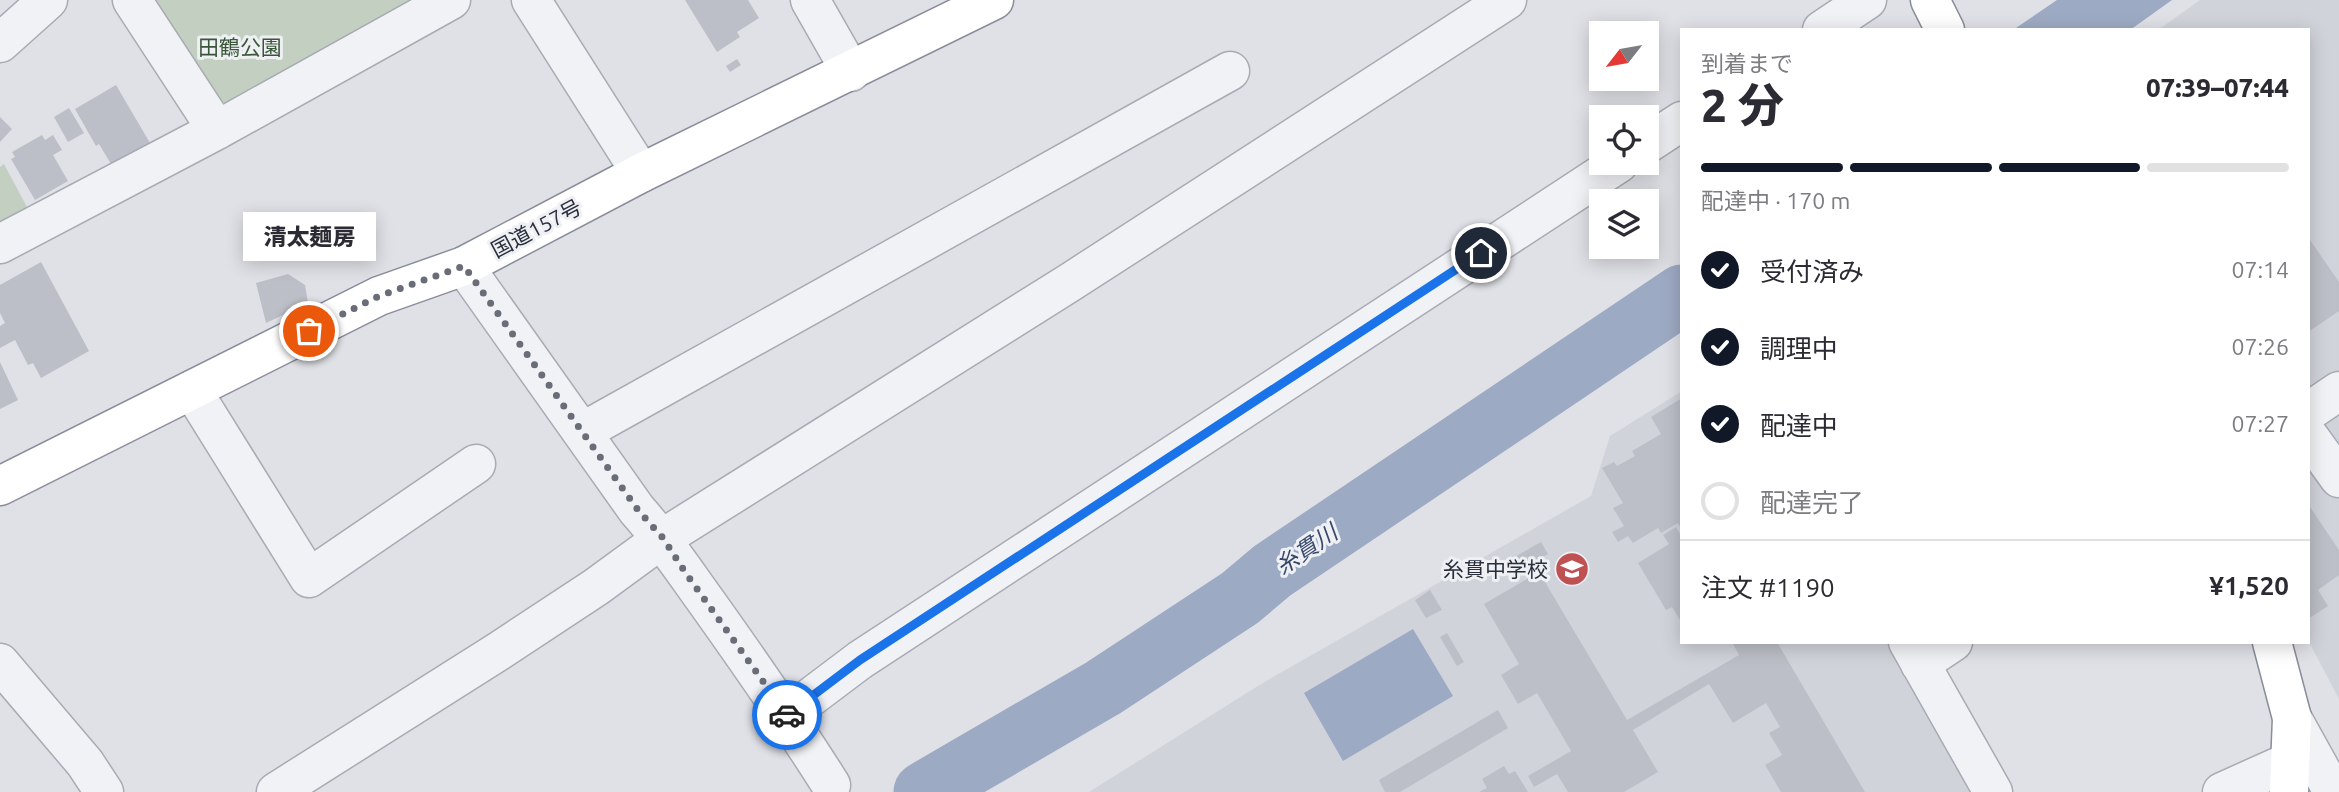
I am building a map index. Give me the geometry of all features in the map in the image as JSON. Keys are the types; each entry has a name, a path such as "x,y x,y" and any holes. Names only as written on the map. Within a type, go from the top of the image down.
{"highway":[{"name":"国道157号","path":"0,485 379,296 464,266 641,173 994,0"},
{"path":"1930,0 1944,28"},
{"path":"2273,644 2292,718 2290,777"}],"street":[{"path":"0,43 48,0"},
{"path":"132,0 217,130"},
{"path":"0,244 217,130 450,0"},
{"path":"531,0 641,173"},
{"path":"810,0 851,72"},
{"path":"276,792 499,652 663,538 1069,283 1507,0"},
{"path":"1825,28 1867,0"},
{"path":"582,432 1230,71"},
{"path":"1659,136 1680,122"},
{"path":"787,715 871,652 1601,175"},
{"path":"464,266 638,510 663,538 787,715 831,785"},
{"path":"192,390 309,578 476,464"},
{"path":"2310,411 2339,391"},
{"path":"2310,438 2339,478"},
{"path":"1946,644 1914,653 1993,792"},
{"path":"0,663 85,763 104,792"},
{"path":"2292,718 2333,792"},
{"path":"2222,792 2290,777"}],"shaded area":[{"path":"2200,0 2339,0 2339,699 2310,644 2310,28 2161,28"},
{"name":"糸貫中学校","path":"1680,392 1680,644 1922,644 2005,792 1089,792 1261,684 1591,496 1610,436"}],"green space":[{"name":"田鶴公園","path":"149,0 434,0 233,105 217,100"},
{"path":"4,164 28,209 0,224 0,167"}],"water":[{"path":"2057,0 2172,0 2133,28 2016,28"},
{"path":"1413,629 1453,696 1343,761 1304,693"}],"building":[{"path":"685,0 748,0 759,18 737,32 740,37 717,52"},
{"path":"737,59 741,65 730,72 726,66"},
{"path":"116,85 150,143 111,164 99,144 96,146 75,109"},
{"path":"69,108 84,133 68,142 54,117"},
{"path":"0,117 12,129 0,142"},
{"path":"42,135 45,140 53,135 62,150 53,155 68,181 35,200 11,159 15,157 12,152"},
{"path":"2310,240 2339,282 2339,311 2310,331"},
{"path":"41,262 89,351 41,378 33,363 28,365 15,340 0,348 0,326 5,323 0,313 0,285"},
{"path":"288,274 305,285 308,303 266,323 256,283"},
{"path":"0,362 18,400 0,409"},
{"path":"1680,399 1680,526 1678,523 1661,533 1658,528 1633,543 1628,536 1618,542 1612,532 1624,526 1613,508 1623,503 1602,468 1614,462 1617,466 1635,456 1632,451 1661,434 1651,417"},
{"path":"2310,507 2339,550 2339,575 2318,590 2328,606 2310,618"},
{"path":"1676,527 1680,534 1680,620 1672,607 1666,610 1638,563 1669,544 1663,535"},
{"path":"1541,542 1548,554 1516,573 1509,560"},
{"path":"1498,562 1502,568 1493,573 1489,567"},
{"path":"1539,572 1627,720 1739,655 1733,644 1778,644 1865,792 1781,792 1765,765 1782,755 1769,733 1780,727 1766,703 1733,723 1709,684 1633,730 1658,772 1624,792 1568,792 1557,774 1534,787 1528,776 1571,751 1537,693 1518,704 1501,675 1519,664 1484,604"},
{"path":"1430,590 1442,610 1426,618 1415,600"},
{"path":"1447,633 1464,662 1457,666 1440,637"},
{"path":"1498,710 1508,728 1400,792 1385,792 1379,780"},
{"path":"1504,766 1509,774 1515,771 1528,792 1479,792 1487,788 1482,779"}],"waterway":[{"name":"糸貫川","path":"924,792 1103,688 1240,598 1272,571 1680,296"}],"way so far":[{"path":"309,331 379,296 464,266 638,510 663,538 787,715"}],"place":[{"name":"清太麺房","path":"309,331"},
{"name":"糸貫中学校","path":"1572,569"}],"route":[{"path":"787,715 860,660 1481,253"}]}
